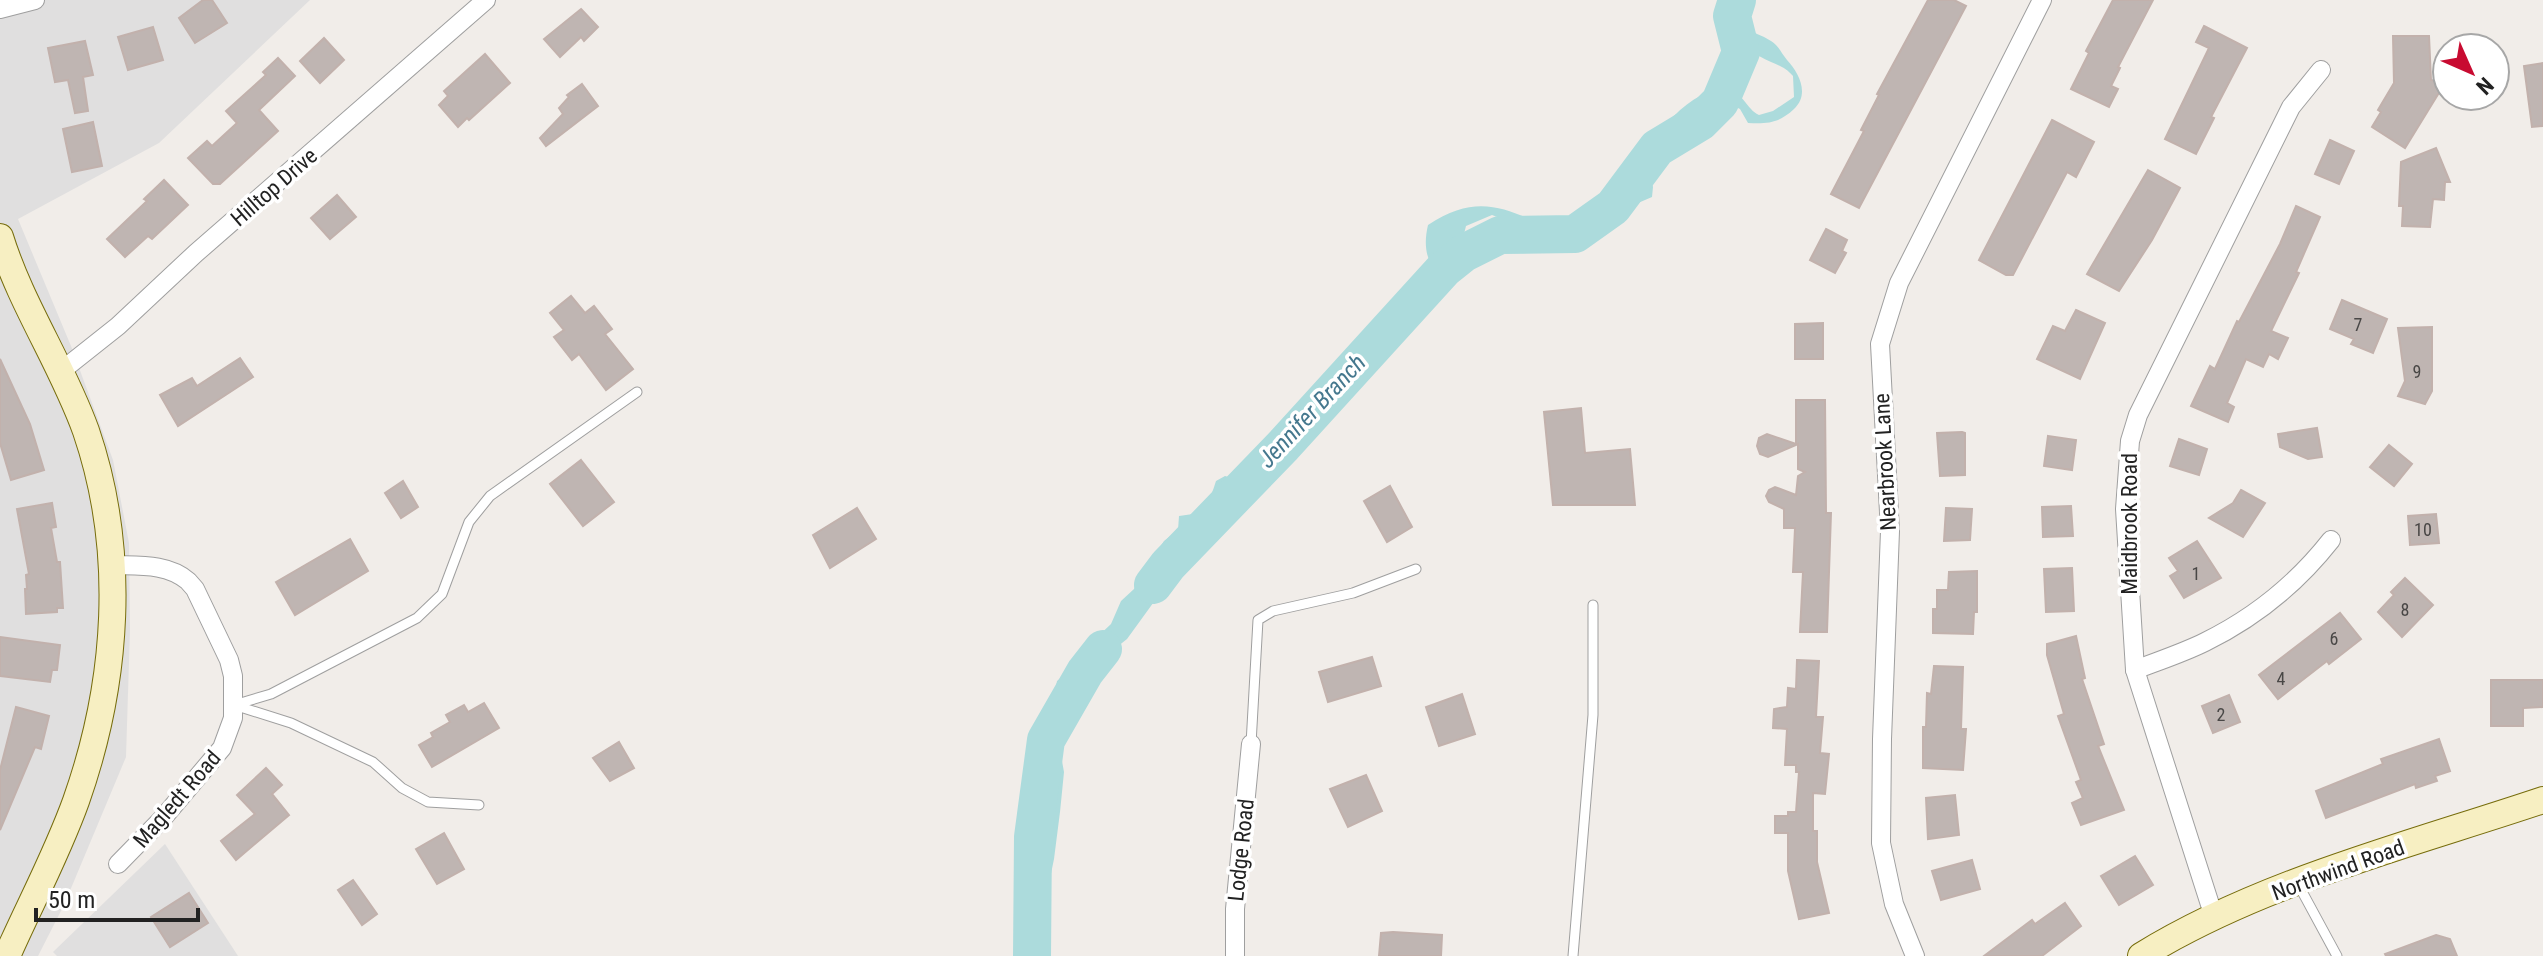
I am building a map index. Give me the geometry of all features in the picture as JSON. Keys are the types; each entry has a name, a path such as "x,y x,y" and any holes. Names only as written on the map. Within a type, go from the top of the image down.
{"street":[{"path":"0,9 35,0"},
{"name":"Hilltop Drive","path":"60,372 118,326 196,253 486,0"},
{"name":"Nearbrook Lane","path":"1915,956 1894,904 1881,843 1890,531 1880,344 1899,283 2042,0"},
{"name":"Maidbrook Road","path":"2214,917 2135,670 2125,509 2130,441 2138,415 2291,107 2321,70"},
{"path":"0,237 11,270 80,418 103,496 112,565 110,653 96,735 75,803 9,950"},
{"path":"2135,670 2203,643 2239,623 2311,565 2331,540"},
{"name":"Magledt Road","path":"112,565 167,569 179,573 188,581 225,647 233,676 234,705 229,733 222,748 163,818 118,864"},
{"name":"Lodge Road","path":"1235,956 1236,893 1251,744"},
{"name":"Northwind Road","path":"2141,956 2214,917 2298,884 2543,800"}],"lane":[{"path":"234,705 271,694 417,618 442,594 469,522 490,496 637,392"},
{"path":"1251,744 1258,620 1273,611 1353,593 1416,569"},
{"path":"1573,956 1593,715 1593,605"},
{"path":"234,705 291,723 373,762 402,788 428,802 479,805"},
{"path":"2298,884 2337,956"}],"shaded area":[{"path":"0,0 310,0 159,143 18,219 71,346 113,460 129,543 126,757 64,905 38,956 0,956"},
{"path":"165,844 238,956 57,956 53,952"}],"water":[{"name":"Jennifer Branch","path":"1730,0 1739,0 1737,6 1744,26 1774,43 1795,71 1802,90 1794,109 1773,122 1748,123 1740,109 1730,104 1709,99 1696,104 1650,153 1647,165 1653,187 1652,197 1618,215 1601,236 1556,239 1492,215 1466,226 1463,238 1454,246 1441,271 1433,301 1423,317 1390,350 1308,417 1289,444 1260,467 1250,483 1207,523 1181,553 1156,599 1127,639 1109,649 1093,675 1069,698 1061,713 1060,750 1064,772 1054,859 1034,956 1026,956 1022,936 1024,924 1043,872 1047,850 1046,830 1053,797 1043,752 1057,681 1080,662 1093,641 1111,624 1121,601 1134,589 1164,541 1178,530 1179,516 1193,514 1202,508 1209,500 1216,481 1225,476 1236,479 1241,475 1254,452 1277,434 1287,419 1301,407 1302,399 1345,368 1378,335 1394,331 1402,325 1422,302 1435,271 1426,249 1428,225 1454,211 1476,206 1496,208 1574,231 1598,229 1614,210 1628,176 1645,151 1682,108 1711,91 1726,90 1741,97 1759,115 1773,111 1794,97 1793,76 1760,57 1745,44 1737,30"}],"building":[{"path":"203,0 212,0 227,23 195,43 179,18"},
{"path":"1928,0 1954,0 1966,6 1859,208 1831,194 1864,131 1861,130 1877,94"},
{"path":"2113,0 2153,0 2118,67 2111,86 2118,89 2109,107 2071,89 2089,53 2086,51"},
{"path":"581,9 598,27 584,41 581,37 560,57 544,39"},
{"path":"2204,26 2247,48 2211,117 2214,118 2196,154 2165,139 2209,48 2196,42"},
{"path":"153,27 163,60 128,70 118,37"},
{"path":"2393,36 2429,36 2431,106 2405,148 2372,127 2394,83"},
{"path":"324,38 344,60 320,83 300,61"},
{"path":"85,41 93,75 83,77 88,111 75,113 68,80 55,82 48,48"},
{"path":"485,54 510,83 458,127 439,105 448,96 444,91"},
{"path":"278,58 295,76 259,110 278,131 220,184 213,184 188,158 207,141 212,146 237,123 226,111 266,75 263,72"},
{"path":"2543,63 2543,126 2532,127 2524,66"},
{"path":"582,84 598,106 546,146 540,138 563,114 559,108 569,97 567,95"},
{"path":"2052,120 2094,142 2076,177 2067,172 2013,275 2006,275 1979,260"},
{"path":"93,122 102,166 72,172 63,129"},
{"path":"2330,140 2354,151 2339,184 2315,174"},
{"path":"2436,148 2450,182 2445,182 2444,200 2433,199 2430,227 2402,226 2403,206 2399,206 2401,162"},
{"path":"2148,170 2180,188 2152,240 2119,291 2087,274"},
{"path":"164,180 188,205 152,239 148,236 125,257 107,239"},
{"path":"337,195 356,217 330,239 311,218"},
{"path":"2296,206 2320,217 2296,272 2299,273 2271,331 2288,338 2278,359 2269,354 2263,367 2246,359 2227,403 2234,407 2228,422 2191,406 2210,366 2215,369 2237,321 2280,244"},
{"path":"1826,229 1847,240 1842,251 1846,253 1835,273 1810,260"},
{"path":"571,296 585,313 594,306 612,329 605,334 633,369 606,390 579,354 572,360 554,337 564,330 550,313"},
{"path":"2342,300 2387,319 2373,353 2351,344 2354,339 2330,329"},
{"path":"2076,310 2105,323 2080,379 2037,359 2053,326 2065,331"},
{"path":"1823,323 1823,359 1795,359 1795,324"},
{"path":"2432,327 2432,391 2425,404 2398,396 2405,381 2398,328"},
{"path":"240,358 253,377 178,426 160,395 192,378 197,386"},
{"path":"0,359 30,424 44,470 11,480 0,443"},
{"path":"1796,400 1825,400 1826,513 1831,513 1827,632 1800,632 1803,572 1793,572 1795,528 1784,528 1784,509 1769,502 1766,496 1775,487 1796,495 1798,476 1805,472 1798,469 1798,444 1768,457 1760,454 1757,446 1759,438 1767,434 1796,444"},
{"path":"1581,408 1585,453 1630,449 1635,505 1553,505 1544,412"},
{"path":"2317,428 2322,457 2308,459 2280,447 2278,434"},
{"path":"1937,433 1965,433 1965,475 1940,476"},
{"path":"2048,436 2076,440 2072,470 2044,466"},
{"path":"2179,439 2207,449 2199,475 2170,466"},
{"path":"2389,445 2412,464 2394,486 2370,467"},
{"path":"581,460 614,502 583,526 550,484"},
{"path":"403,481 418,507 401,518 385,493"},
{"path":"1390,486 1412,527 1387,542 1364,501"},
{"path":"2241,490 2265,503 2243,537 2209,518 2233,503"},
{"path":"52,503 56,527 51,528 57,562 60,562 63,608 57,608 57,612 26,614 26,575 29,574 17,509"},
{"path":"2071,506 2073,536 2043,537 2042,507"},
{"path":"857,508 876,539 830,568 813,535"},
{"path":"1946,508 1972,509 1970,540 1944,541"},
{"path":"2436,514 2439,543 2410,545 2408,516"},
{"path":"350,539 368,571 295,615 276,582"},
{"path":"2197,541 2221,578 2184,598 2170,576 2178,571 2169,558"},
{"path":"2072,568 2074,611 2046,612 2044,569"},
{"path":"1977,571 1977,612 1974,612 1973,634 1933,633 1937,590 1948,590 1949,572"},
{"path":"2405,578 2433,605 2402,637 2378,612"},
{"path":"2340,613 2361,639 2278,699 2259,675"},
{"path":"2076,636 2085,678 2082,679 2104,744 2098,746 2124,810 2081,825 2072,803 2083,798 2076,782 2081,780 2058,716 2064,714 2047,655 2047,644"},
{"path":"0,637 60,645 57,670 52,670 50,682 0,676"},
{"path":"1372,657 1381,686 1328,702 1319,672"},
{"path":"1797,660 1819,661 1816,717 1823,717 1820,753 1829,754 1825,794 1813,793 1813,831 1817,831 1817,862 1829,913 1799,919 1788,871 1788,833 1775,833 1775,816 1788,816 1788,812 1796,812 1799,772 1796,772 1796,765 1785,765 1787,729 1773,728 1774,709 1787,707 1788,688 1796,689"},
{"path":"1934,666 1963,667 1961,729 1966,729 1963,770 1923,768 1923,727 1926,727 1927,693 1931,694"},
{"path":"2491,680 2543,680 2543,707 2523,708 2523,726 2491,726"},
{"path":"1462,694 1475,734 1439,746 1426,707"},
{"path":"2229,695 2240,722 2213,733 2202,706"},
{"path":"484,703 499,728 432,767 419,745 433,737 431,733 450,722 446,715 464,705 468,712"},
{"path":"16,707 49,716 41,749 35,747 0,830 0,770"},
{"path":"2439,739 2450,771 2435,776 2437,781 2416,788 2415,784 2326,818 2316,791 2383,764 2381,759"},
{"path":"619,742 634,768 610,781 593,758"},
{"path":"266,768 282,785 272,794 289,815 236,860 221,841 255,814 237,795"},
{"path":"1366,775 1382,811 1348,827 1330,789"},
{"path":"1955,795 1959,835 1928,839 1926,798"},
{"path":"444,833 464,869 437,884 416,849"},
{"path":"2135,856 2153,885 2119,905 2101,876"},
{"path":"1972,860 1980,889 1941,900 1932,871"},
{"path":"353,880 377,914 362,925 338,890"},
{"path":"189,893 208,923 170,947 151,917"},
{"path":"2065,903 2081,926 2042,956 1984,956 2032,920 2035,924"},
{"path":"1381,933 1442,935 1441,956 1379,956"},
{"path":"2436,935 2450,939 2457,956 2385,954"}],"waterway":[{"name":"Jennifer Branch","path":"1153,585 1168,565 1283,446 1444,269 1464,253 1500,235 1575,234 1613,207 1657,148 1700,122 1720,102 1741,52 1732,16 1737,0"},
{"name":"Jennifer Branch","path":"1032,956 1033,837 1046,740 1085,672 1103,649"}]}
